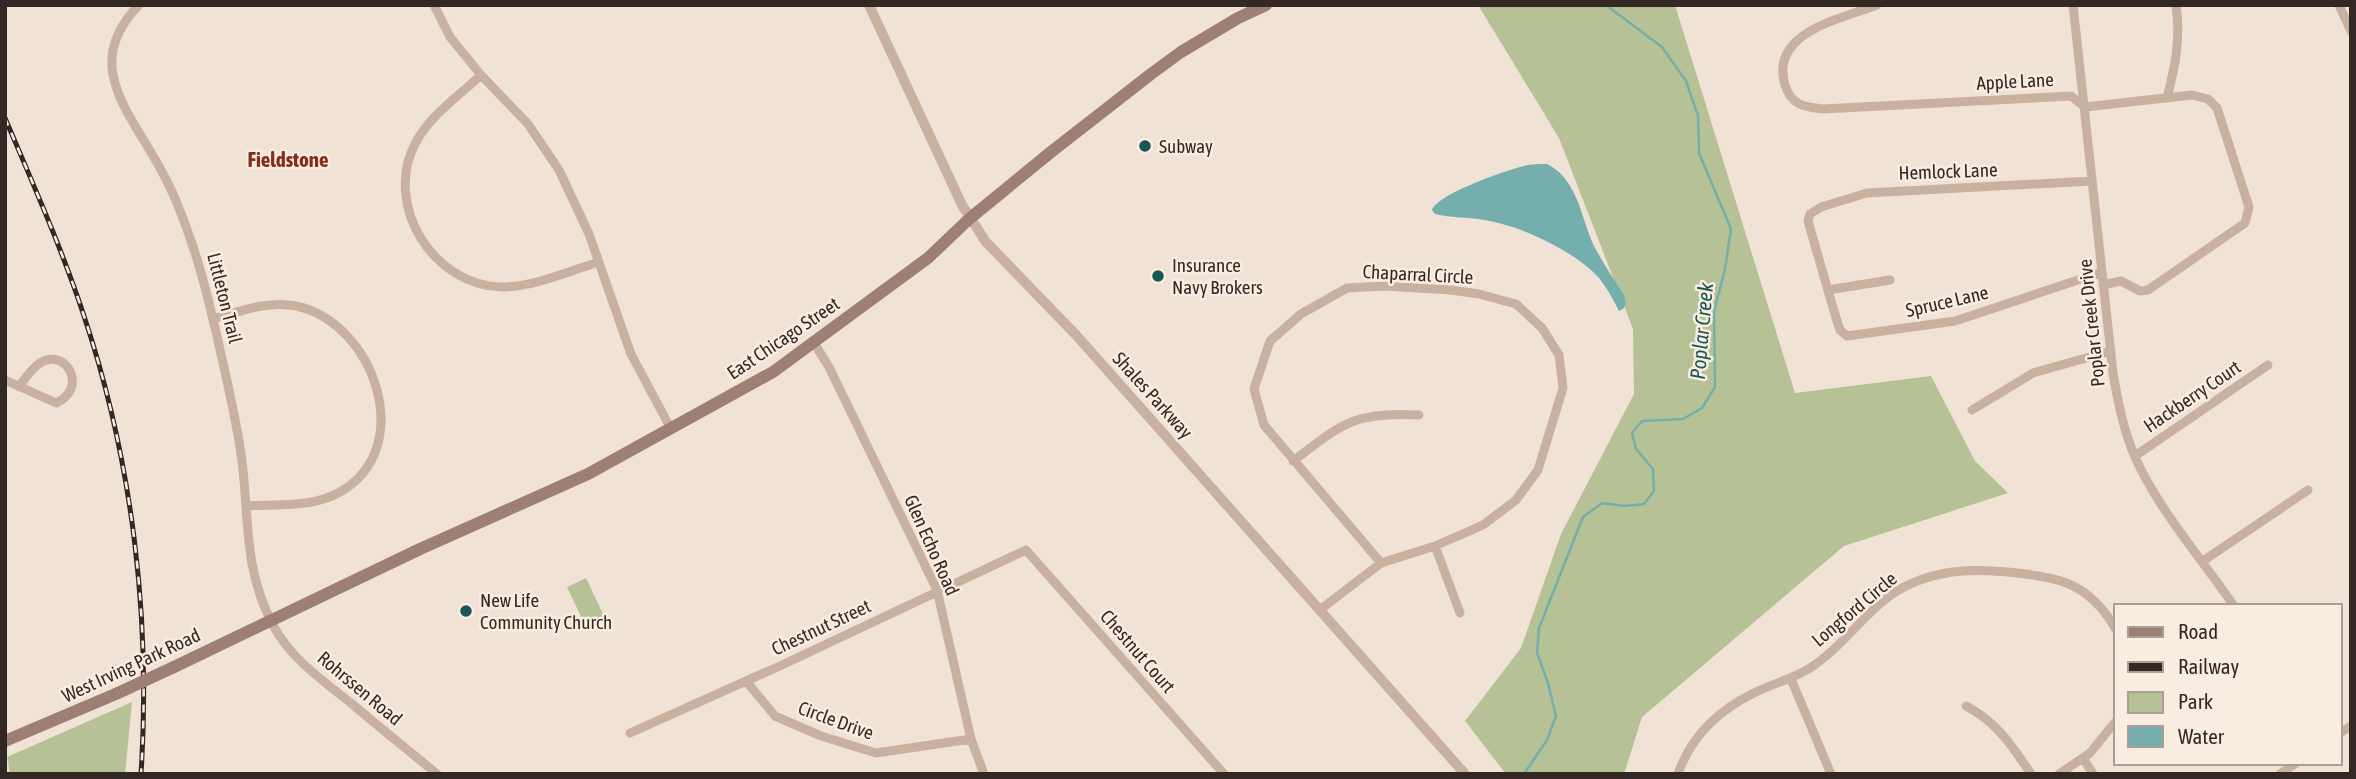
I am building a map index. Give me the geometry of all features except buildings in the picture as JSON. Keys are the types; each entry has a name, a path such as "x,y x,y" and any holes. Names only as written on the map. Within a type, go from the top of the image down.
{"main road":[{"name":"East Chicago Street","path":"271,621 588,474 773,372 928,258 969,219 1074,133 1181,52 1238,18 1266,5"},
{"name":"West Irving Park Road","path":"5,741 271,621"}],"street":[{"name":"Littleton Trail","path":"139,5 125,22 113,46 114,87 120,103 147,144 175,197 200,268 235,415 242,456 249,558 271,621"},
{"path":"434,5 450,37 481,75 528,124 552,157 579,210 631,354 671,429"},
{"name":"Shales Parkway","path":"869,5 969,219 986,242 1077,336 1465,774"},
{"name":"Apple Lane","path":"1877,5 1806,33 1788,49 1783,71 1785,85 1796,103 1803,107 1823,109 2071,96 2085,107 2201,96 2217,108 2249,213 2245,223 2148,290 2140,291 2121,281 2103,285"},
{"name":"Poplar Creek Drive","path":"2073,5 2118,405 2135,456 2159,500 2233,604"},
{"path":"2168,98 2178,53 2176,5"},
{"path":"2339,5 2351,31"},
{"path":"481,75 438,114 415,144 409,160 407,195 409,212 420,237 442,264 467,280 483,285 519,285 599,262"},
{"name":"Hemlock Lane","path":"1810,214 1831,203 1867,193 2092,181"},
{"name":"Spruce Lane","path":"1810,214 1808,220 1840,330 1847,336 1955,321 2102,272"},
{"path":"1828,290 1890,280"},
{"name":"Chaparral Circle","path":"1321,609 1381,563 1483,526 1516,500 1538,470 1563,388 1559,355 1542,328 1516,304 1451,290 1385,286 1347,288 1301,314 1270,341 1254,388 1264,425 1381,563"},
{"path":"213,319 273,304 311,310 342,329 354,342 370,372 379,402 381,428 377,446 358,477 342,491 311,502 246,506"},
{"name":"Glen Echo Road","path":"814,343 829,367 937,590 971,739 984,774"},
{"path":"1972,410 2033,373 2111,351"},
{"path":"5,380 19,387 56,404 66,399 72,389 73,380 64,364 55,359 44,360 29,373 19,387"},
{"name":"Hackberry Court","path":"2135,456 2268,365"},
{"path":"1293,461 1333,430 1358,418 1386,413 1419,415"},
{"path":"2203,561 2308,490"},
{"path":"1434,546 1460,614"},
{"name":"Chestnut Street","path":"630,733 1026,550"},
{"name":"Chestnut Court","path":"1026,550 1224,774"},
{"name":"Longford Circle","path":"1678,774 1688,750 1713,719 1757,691 1791,679 1827,656 1894,593 1927,577 1969,570 2052,578 2083,592 2099,605 2114,627"},
{"name":"Rohrssen Road","path":"271,621 279,636 307,668 437,774"},
{"path":"1791,679 1831,774"},
{"name":"Circle Drive","path":"746,681 775,716 821,736 876,753 971,739"},
{"path":"1966,706 1984,715 2003,732 2031,774"},
{"path":"2059,774 2083,758 2104,738 2114,724"},
{"path":"2083,758 2093,774"}],"green space":[{"path":"1478,5 1675,5 1795,393 1931,376 1975,461 2008,493 1844,546 1642,717 1624,774 1506,774 1465,721 1521,648 1561,534 1634,394 1633,329 1559,138"},
{"path":"586,578 605,618 586,627 567,587"},
{"path":"132,702 125,774 10,774 7,757"}],"water":[{"path":"1547,164 1558,171 1573,190 1595,248 1624,295 1626,304 1623,309 1619,311 1602,282 1589,268 1546,241 1513,227 1478,219 1435,214 1432,210 1446,197 1486,179 1523,166"}],"waterway":[{"name":"Poplar Creek","path":"1524,774 1547,740 1556,716 1537,653 1539,628 1583,517 1602,503 1624,506 1644,504 1654,491 1653,469 1636,449 1632,433 1642,421 1683,419 1702,408 1715,387 1714,312 1725,269 1731,229 1699,153 1698,116 1686,81 1662,47 1606,5"}],"railway":[{"path":"5,118 47,217 84,316 115,428 135,542 140,600 143,658 141,774"}],"place":[{"name":"Subway","path":"1145,146"},
{"name":"Insurance Navy Brokers","path":"1158,276"},
{"name":"New Life Community Church","path":"466,611"}],"district":[{"name":"Fieldstone","path":"288,160"}]}
